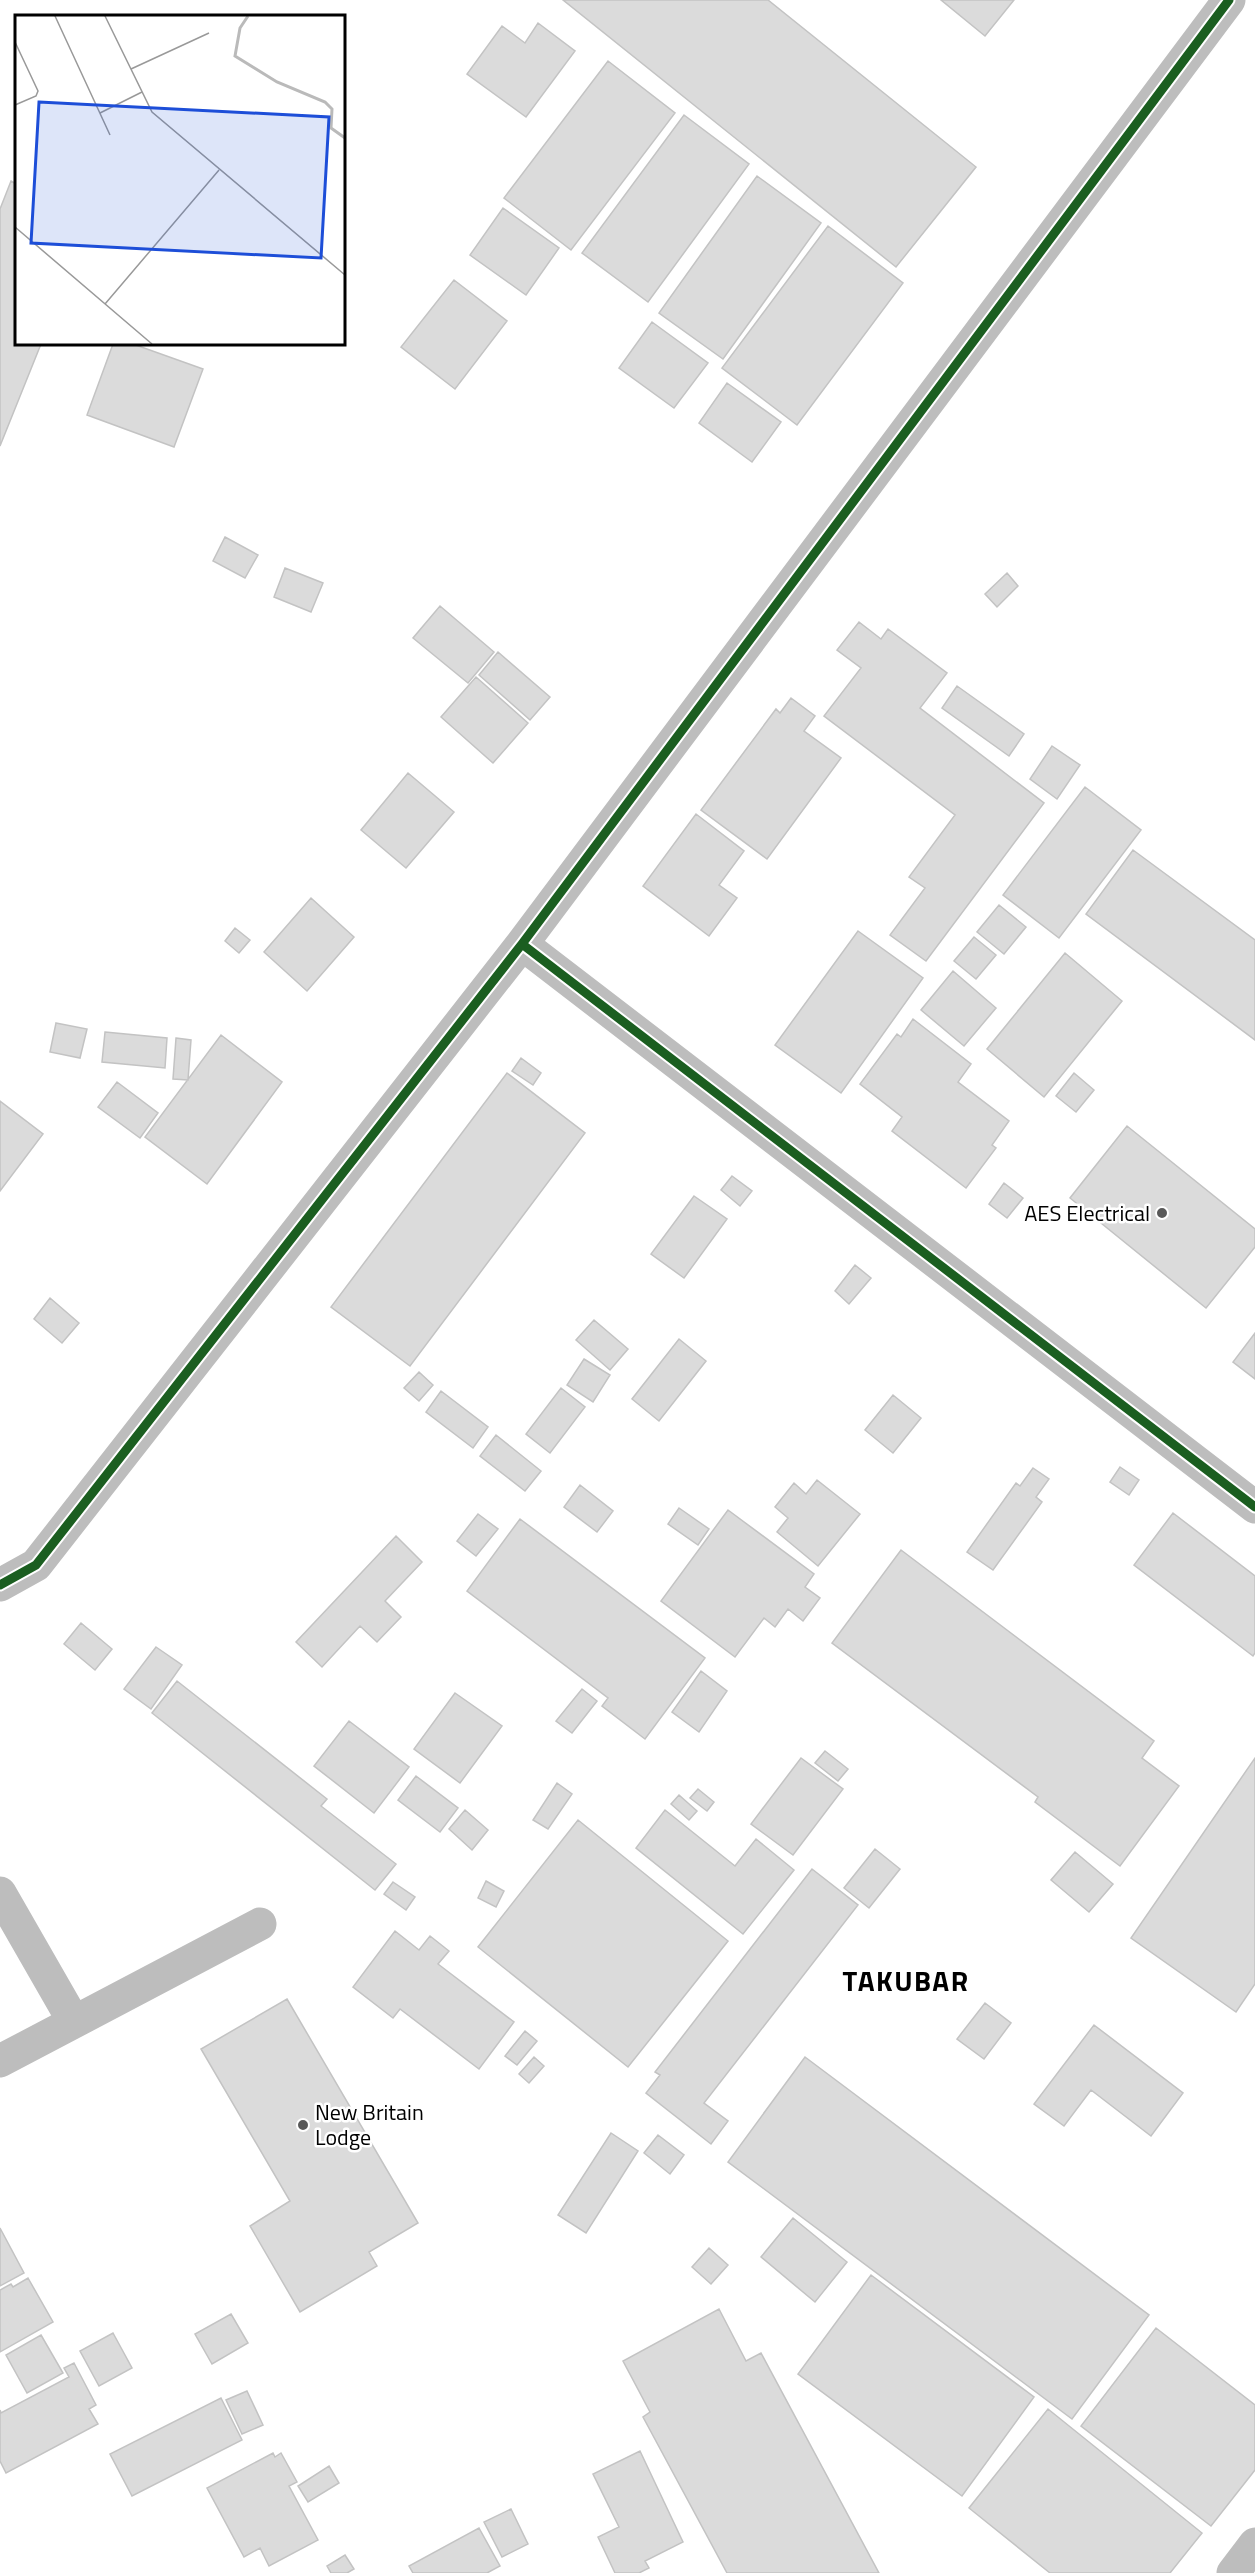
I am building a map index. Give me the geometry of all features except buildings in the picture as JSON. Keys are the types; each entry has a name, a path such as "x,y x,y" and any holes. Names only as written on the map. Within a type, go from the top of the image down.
{"street":[{"path":"0,1585 36,1565 522,944 1229,0"},
{"path":"522,944 1255,1507"},
{"path":"0,1893 74,2022"},
{"path":"0,2061 260,1924"},
{"path":"1233,2573 1255,2544"}],"cycle path":[{"path":"0,1585 36,1565 522,944 1229,0"},
{"path":"522,944 1255,1507"}],"place":[{"name":"AES Electrical","path":"1162,1213"},
{"name":"New Britain Lodge","path":"303,2125"}],"district":[{"name":"TAKUBAR","path":"906,1981"}]}
